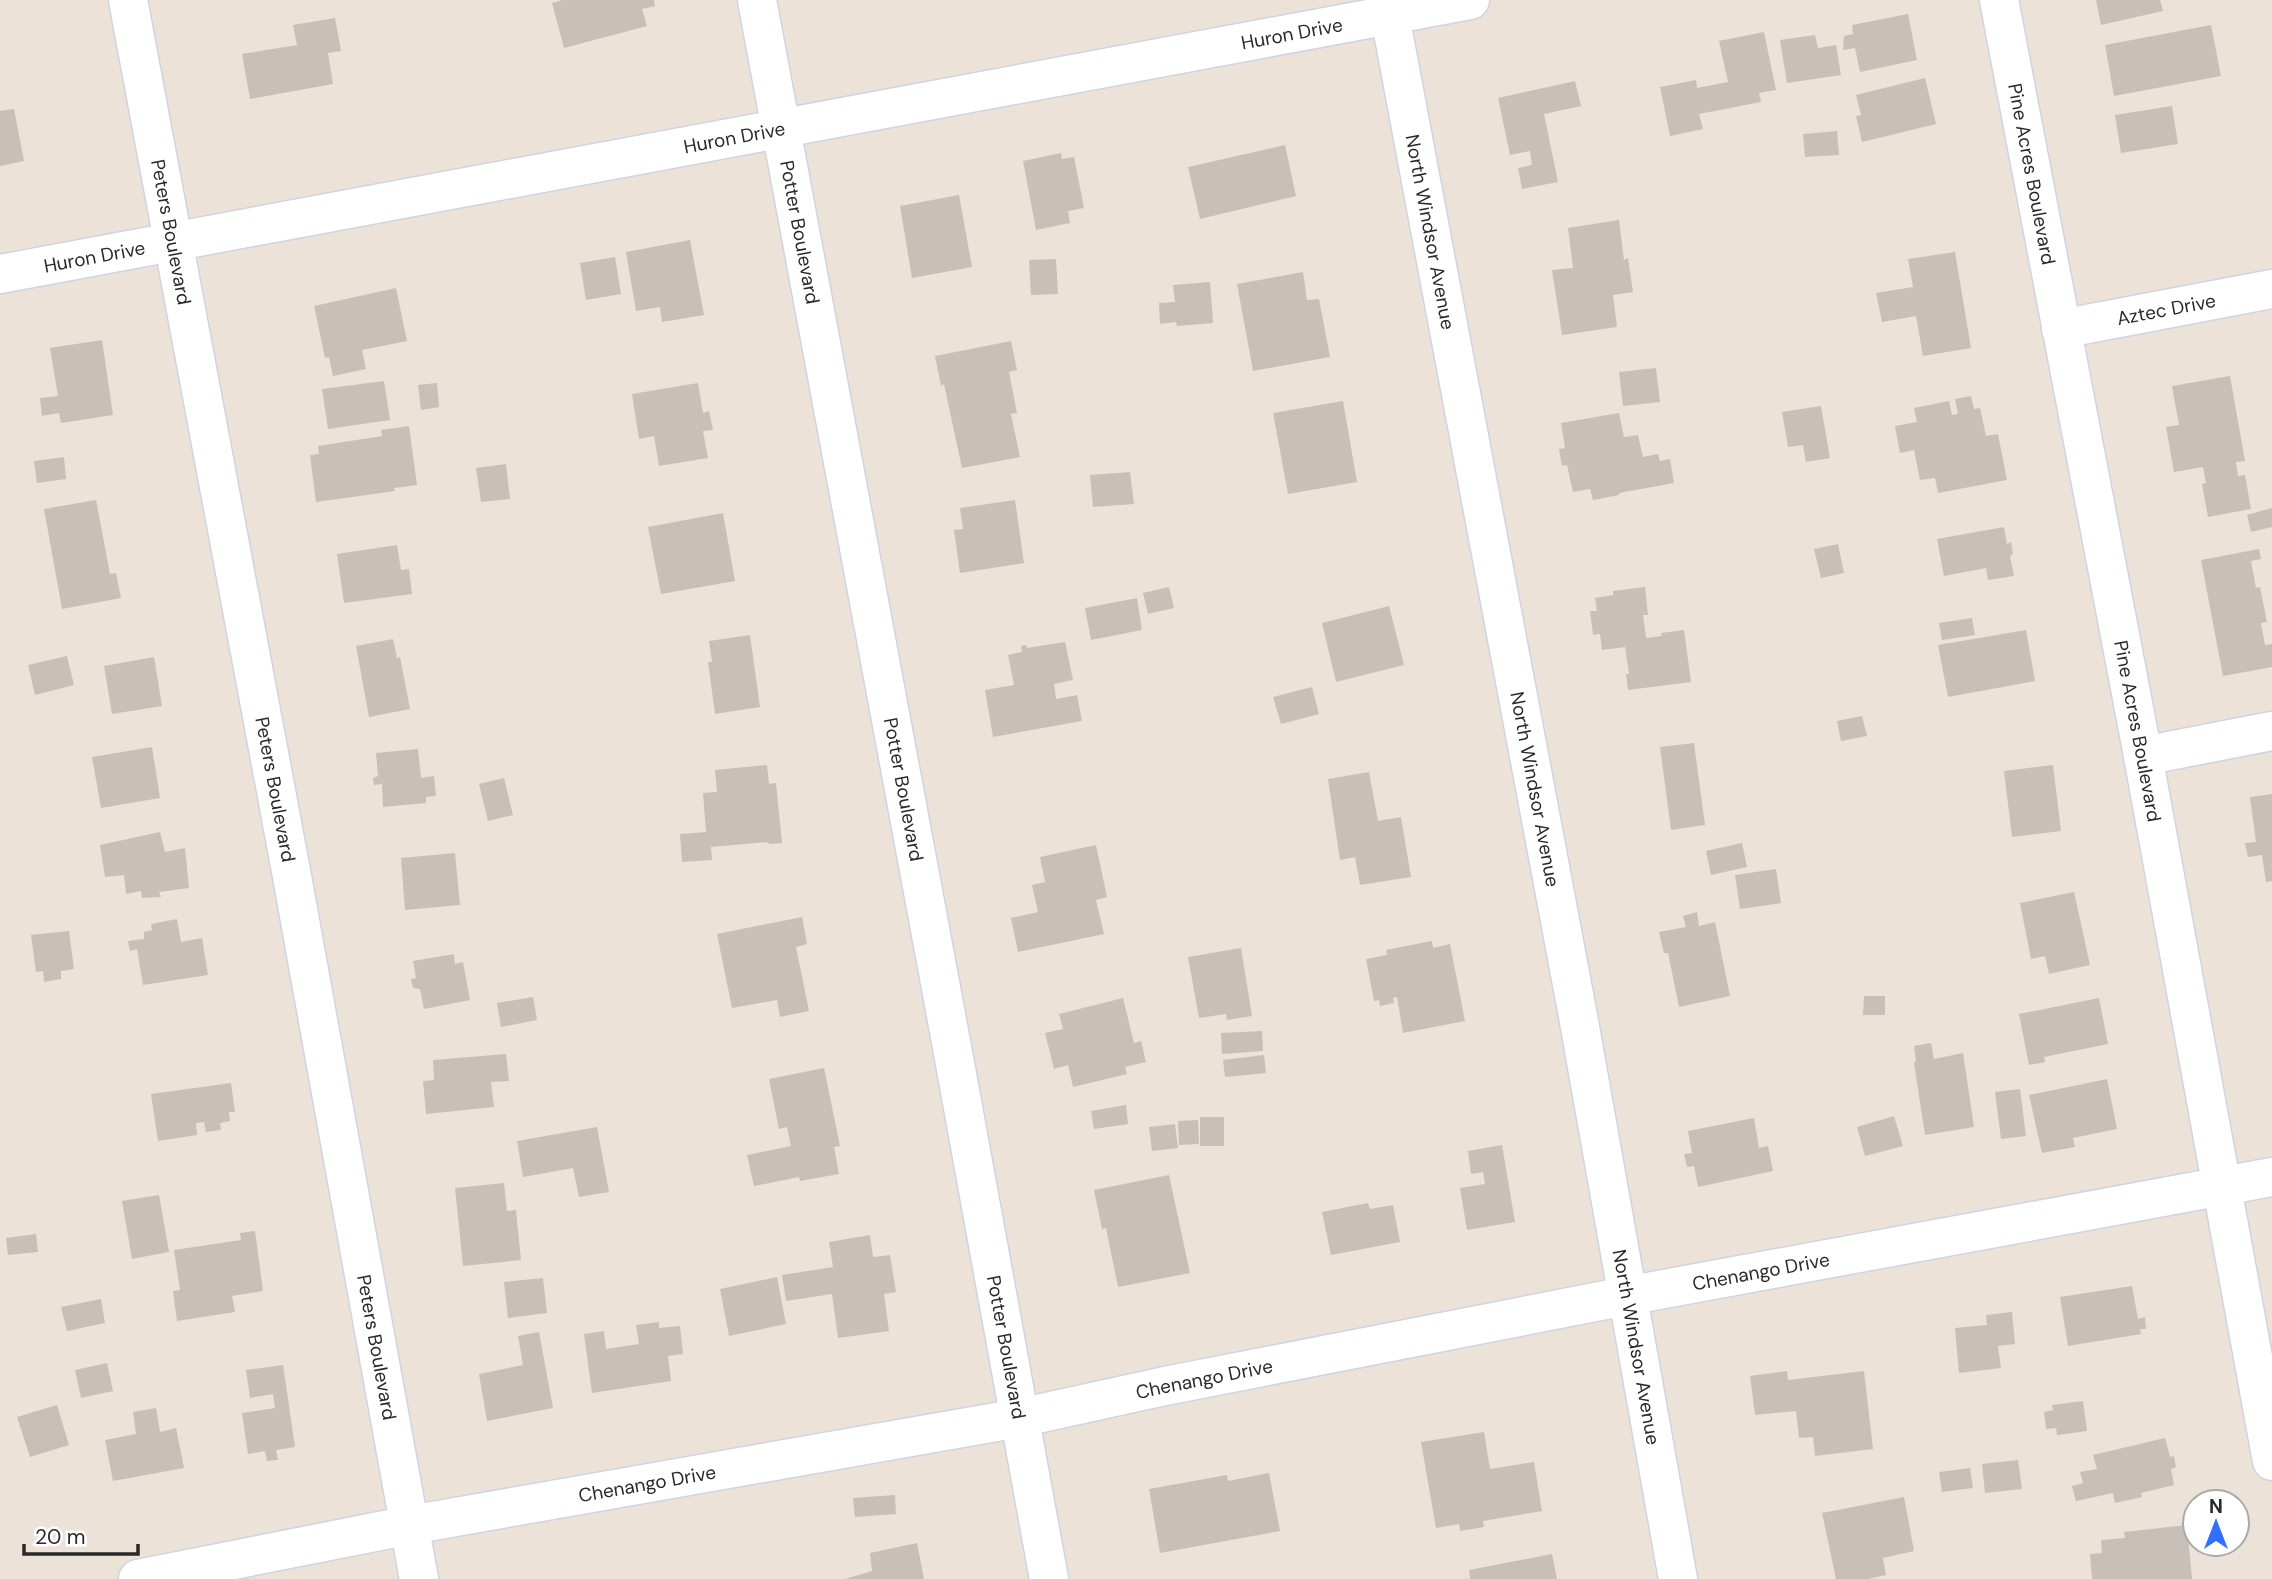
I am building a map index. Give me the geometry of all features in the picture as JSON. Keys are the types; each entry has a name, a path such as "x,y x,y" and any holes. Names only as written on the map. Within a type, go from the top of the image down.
{"street":[{"name":"Peters Boulevard","path":"128,0 419,1579"},
{"name":"Potter Boulevard","path":"757,0 953,1047 1049,1579"},
{"name":"Huron Drive","path":"0,274 780,128 1388,7 1470,0"},
{"name":"Pine Acres Boulevard","path":"1999,0 2143,756 2272,1461"},
{"name":"North Windsor Avenue","path":"1388,7 1578,1017 1678,1579"},
{"name":"Aztec Drive","path":"2061,329 2272,289"},
{"path":"2143,756 2272,732"},
{"name":"Chenango Drive","path":"138,1579 410,1525 1019,1418 1626,1296 2272,1177"}],"building":[{"path":"562,0 654,0 655,6 642,9 647,26 564,48 552,3"},
{"path":"2096,0 2160,0 2163,11 2101,25"},
{"path":"1908,14 1917,60 1860,72 1855,48 1843,50 1844,36 1853,34 1852,25"},
{"path":"335,18 341,51 328,53 333,84 250,99 242,54 297,45 293,25"},
{"path":"2211,25 2221,76 2114,96 2105,45"},
{"path":"1764,32 1776,90 1759,93 1761,102 1699,114 1703,129 1670,136 1660,87 1696,80 1697,88 1728,82 1719,41"},
{"path":"1815,35 1818,48 1836,45 1841,75 1787,83 1780,40"},
{"path":"1925,78 1936,124 1862,142 1856,116 1861,115 1856,95"},
{"path":"1575,81 1581,106 1544,114 1558,182 1522,189 1518,168 1532,165 1530,151 1510,155 1498,98"},
{"path":"2172,106 2178,144 2121,153 2115,115"},
{"path":"14,109 24,161 0,166 0,111"},
{"path":"1837,131 1839,155 1805,157 1803,134"},
{"path":"1285,145 1296,196 1200,219 1188,167"},
{"path":"1061,153 1062,159 1074,157 1084,208 1068,211 1070,223 1036,230 1023,161"},
{"path":"959,195 972,267 912,278 900,206"},
{"path":"1619,220 1624,260 1628,258 1633,292 1613,295 1617,327 1562,335 1552,270 1573,268 1568,228"},
{"path":"690,240 704,315 662,322 660,307 636,311 626,252"},
{"path":"1955,252 1971,348 1923,356 1916,316 1882,322 1876,293 1913,287 1908,259"},
{"path":"615,257 621,294 586,300 580,263"},
{"path":"1056,259 1058,294 1031,295 1029,260"},
{"path":"1303,272 1307,300 1319,299 1330,357 1253,371 1237,284"},
{"path":"1210,282 1213,323 1177,326 1176,322 1160,324 1159,303 1175,302 1173,285"},
{"path":"396,288 407,341 362,350 366,369 333,376 329,357 325,358 314,306"},
{"path":"102,340 113,415 61,423 59,413 42,416 40,398 58,396 50,348"},
{"path":"1011,341 1017,370 1009,372 1017,413 1011,414 1020,457 962,468 944,384 941,386 935,356"},
{"path":"1656,368 1660,402 1623,406 1619,372"},
{"path":"2230,376 2245,461 2236,462 2238,476 2245,475 2251,509 2208,517 2202,484 2206,483 2203,467 2174,472 2166,427 2179,425 2172,386"},
{"path":"384,381 390,420 328,429 322,389"},
{"path":"437,383 439,407 421,410 418,385"},
{"path":"698,383 703,413 709,411 713,430 703,431 708,458 659,466 654,436 639,439 632,394"},
{"path":"1971,396 1974,409 1980,408 1986,436 1998,434 2007,480 1938,493 1935,478 1920,480 1914,450 1900,453 1895,426 1917,422 1914,408 1949,401 1952,415 1958,414 1955,399"},
{"path":"1343,401 1357,482 1288,494 1273,413"},
{"path":"1821,406 1830,458 1806,462 1803,445 1788,447 1782,412"},
{"path":"1619,413 1624,437 1638,435 1643,457 1658,454 1660,461 1670,459 1674,483 1593,500 1590,489 1573,492 1567,465 1562,466 1559,449 1565,448 1561,423"},
{"path":"409,426 417,485 394,488 395,491 316,502 310,455 319,454 318,446 382,436 381,430"},
{"path":"64,457 66,479 37,483 34,461"},
{"path":"506,464 510,499 481,502 476,468"},
{"path":"1130,472 1134,504 1093,507 1090,475"},
{"path":"96,500 110,574 116,573 121,598 62,609 44,509"},
{"path":"1015,500 1024,563 960,573 954,530 963,529 960,508"},
{"path":"2272,508 2272,527 2251,532 2247,515"},
{"path":"723,513 735,581 661,594 648,527"},
{"path":"2004,527 2007,544 2011,542 2013,554 2010,556 2014,576 1988,580 1986,568 1944,576 1937,539"},
{"path":"1838,544 1844,573 1821,578 1814,549"},
{"path":"397,545 401,570 409,569 412,594 344,603 337,554"},
{"path":"2259,549 2261,559 2251,561 2256,588 2260,587 2267,622 2261,623 2265,645 2272,644 2272,667 2223,676 2201,560"},
{"path":"1169,587 1174,608 1148,614 1143,593"},
{"path":"1645,587 1648,615 1643,615 1646,638 1684,630 1691,682 1628,690 1626,674 1629,674 1625,647 1602,650 1600,634 1593,635 1590,611 1597,611 1595,598 1613,595 1613,591"},
{"path":"1137,598 1142,630 1091,640 1085,608"},
{"path":"1389,606 1404,665 1336,682 1322,623"},
{"path":"1972,618 1975,635 1942,640 1939,623"},
{"path":"2026,630 2035,681 1948,697 1938,645"},
{"path":"750,635 760,707 715,714 708,662 712,662 709,641"},
{"path":"393,639 397,658 400,657 410,709 369,717 356,646"},
{"path":"1065,642 1073,680 1054,684 1056,699 1077,695 1082,721 993,737 985,690 1014,685 1008,655 1022,652 1021,646 1026,645 1027,648"},
{"path":"67,656 74,685 35,695 28,665"},
{"path":"154,657 162,706 112,714 104,666"},
{"path":"1312,687 1319,714 1281,724 1273,697"},
{"path":"1862,716 1867,736 1841,741 1837,721"},
{"path":"1694,743 1705,825 1671,830 1660,747"},
{"path":"152,747 160,798 101,808 92,757"},
{"path":"418,749 421,778 434,776 436,796 426,797 426,803 383,807 382,784 374,785 373,778 378,776 376,753"},
{"path":"767,765 769,784 776,783 782,843 711,847 712,860 682,862 680,834 706,832 703,793 717,792 715,770"},
{"path":"2053,765 2061,831 2012,837 2004,771"},
{"path":"1369,772 1378,821 1401,817 1411,877 1360,885 1355,857 1340,860 1328,779"},
{"path":"504,778 513,815 488,821 479,784"},
{"path":"2272,794 2272,881 2266,882 2262,855 2248,857 2245,843 2256,842 2250,797"},
{"path":"160,832 165,852 185,848 189,888 159,892 161,897 142,898 141,891 126,894 124,875 105,877 100,845"},
{"path":"1742,843 1747,867 1711,875 1706,851"},
{"path":"1096,845 1107,897 1096,900 1104,934 1018,952 1011,918 1038,912 1032,885 1045,882 1040,857"},
{"path":"455,853 460,905 405,910 401,858"},
{"path":"1776,869 1781,903 1740,909 1735,875"},
{"path":"2074,892 2090,965 2049,974 2045,956 2031,959 2020,903"},
{"path":"1697,912 1699,926 1715,922 1730,996 1679,1007 1668,953 1664,953 1659,932 1686,927 1683,916"},
{"path":"802,917 807,944 796,947 809,1011 780,1017 777,1000 732,1008 717,934"},
{"path":"177,919 181,942 202,938 208,975 143,985 137,949 130,951 128,941 144,939 144,932 152,930 151,924"},
{"path":"69,931 74,969 61,971 61,979 44,982 43,971 36,972 31,935"},
{"path":"1432,941 1433,948 1450,944 1465,1021 1403,1033 1397,997 1393,998 1394,1003 1380,1006 1379,1000 1374,1001 1366,959 1387,955 1386,950"},
{"path":"1241,948 1252,1016 1227,1020 1226,1014 1199,1018 1188,957"},
{"path":"454,954 455,964 463,962 470,1000 424,1009 420,989 413,988 411,979 416,978 413,961"},
{"path":"1864,996 1885,996 1885,1015 1863,1015"},
{"path":"533,997 537,1020 501,1027 497,1003"},
{"path":"1123,998 1134,1043 1141,1041 1146,1062 1125,1067 1127,1074 1073,1087 1068,1065 1054,1069 1045,1033 1063,1029 1059,1014"},
{"path":"2099,998 2108,1044 2044,1057 2045,1062 2029,1065 2019,1014"},
{"path":"1262,1031 1263,1051 1222,1054 1221,1033"},
{"path":"1931,1043 1934,1059 1963,1053 1974,1127 1925,1135 1914,1046"},
{"path":"506,1054 509,1081 491,1082 494,1107 426,1114 423,1081 434,1080 433,1060"},
{"path":"1264,1055 1266,1073 1225,1077 1223,1060"},
{"path":"824,1068 840,1146 834,1147 839,1174 800,1181 799,1177 754,1186 747,1155 791,1146 787,1127 779,1129 769,1079"},
{"path":"2107,1079 2117,1129 2073,1138 2075,1147 2042,1153 2029,1095"},
{"path":"231,1083 235,1112 229,1112 230,1121 220,1123 221,1130 206,1132 204,1122 196,1123 197,1135 158,1141 151,1094"},
{"path":"2020,1089 2026,1136 2001,1139 1995,1092"},
{"path":"1126,1105 1128,1124 1094,1129 1091,1111"},
{"path":"1894,1116 1903,1146 1865,1156 1857,1127"},
{"path":"1200,1117 1224,1117 1224,1146 1200,1146"},
{"path":"1754,1118 1759,1148 1768,1146 1773,1171 1698,1187 1694,1166 1687,1167 1684,1154 1692,1153 1688,1131"},
{"path":"1198,1120 1199,1144 1179,1145 1178,1121"},
{"path":"1175,1124 1178,1148 1152,1151 1149,1127"},
{"path":"597,1127 609,1192 579,1197 573,1168 523,1177 517,1141"},
{"path":"1502,1145 1515,1222 1467,1230 1460,1188 1485,1184 1483,1172 1471,1174 1468,1151"},
{"path":"1169,1175 1190,1273 1118,1287 1106,1228 1102,1229 1094,1190"},
{"path":"504,1183 507,1211 516,1210 521,1260 463,1266 455,1188"},
{"path":"159,1195 169,1252 132,1259 122,1201"},
{"path":"1368,1203 1370,1209 1393,1205 1400,1242 1331,1255 1322,1212"},
{"path":"255,1231 263,1291 232,1296 235,1312 177,1321 173,1291 180,1290 174,1250 241,1240 240,1233"},
{"path":"36,1234 38,1252 8,1255 6,1238"},
{"path":"870,1235 873,1257 890,1255 896,1292 884,1294 889,1331 838,1338 832,1294 786,1301 782,1275 833,1267 829,1242"},
{"path":"777,1277 786,1324 729,1336 720,1289"},
{"path":"543,1278 547,1313 508,1318 504,1282"},
{"path":"2132,1286 2138,1319 2145,1317 2146,1329 2140,1329 2141,1334 2068,1346 2060,1297"},
{"path":"101,1299 105,1323 67,1331 61,1307"},
{"path":"2012,1312 2015,1344 1998,1346 2001,1368 1959,1373 1955,1328 1987,1325 1986,1315"},
{"path":"659,1322 659,1328 680,1326 683,1354 668,1356 671,1381 592,1393 584,1334 604,1331 606,1349 639,1344 636,1325"},
{"path":"539,1332 553,1408 487,1421 479,1374 523,1365 518,1336"},
{"path":"107,1363 113,1391 81,1398 75,1370"},
{"path":"283,1365 295,1447 276,1450 278,1460 267,1461 265,1451 248,1454 242,1413 275,1408 273,1394 250,1398 246,1370"},
{"path":"1787,1371 1788,1380 1864,1371 1873,1449 1815,1456 1813,1437 1799,1438 1796,1411 1755,1415 1750,1376"},
{"path":"2083,1401 2087,1431 2057,1435 2056,1428 2046,1429 2044,1412 2053,1410 2052,1405"},
{"path":"57,1405 69,1445 30,1457 17,1417"},
{"path":"156,1408 160,1432 176,1428 184,1468 113,1481 105,1440 136,1434 133,1412"},
{"path":"1484,1432 1490,1469 1534,1462 1542,1511 1483,1521 1484,1527 1460,1531 1459,1524 1436,1528 1421,1442"},
{"path":"2165,1438 2170,1457 2174,1456 2176,1467 2171,1469 2174,1485 2141,1493 2142,1497 2115,1503 2113,1493 2076,1501 2072,1486 2083,1483 2080,1472 2097,1469 2093,1455"},
{"path":"2018,1460 2022,1489 1985,1493 1982,1464"},
{"path":"1970,1468 1973,1488 1942,1492 1939,1472"},
{"path":"1269,1473 1280,1531 1160,1553 1149,1489 1227,1475 1228,1481"},
{"path":"895,1495 896,1514 855,1517 853,1498"},
{"path":"1904,1497 1914,1551 1883,1558 1886,1575 1868,1579 1836,1579 1822,1513"},
{"path":"2181,1526 2181,1558 2190,1558 2192,1579 2092,1579 2090,1554 2102,1553 2101,1540 2125,1538 2124,1532"},
{"path":"917,1543 924,1579 845,1579 872,1571 870,1553"},
{"path":"1552,1554 1557,1579 1470,1579 1469,1570"}]}
